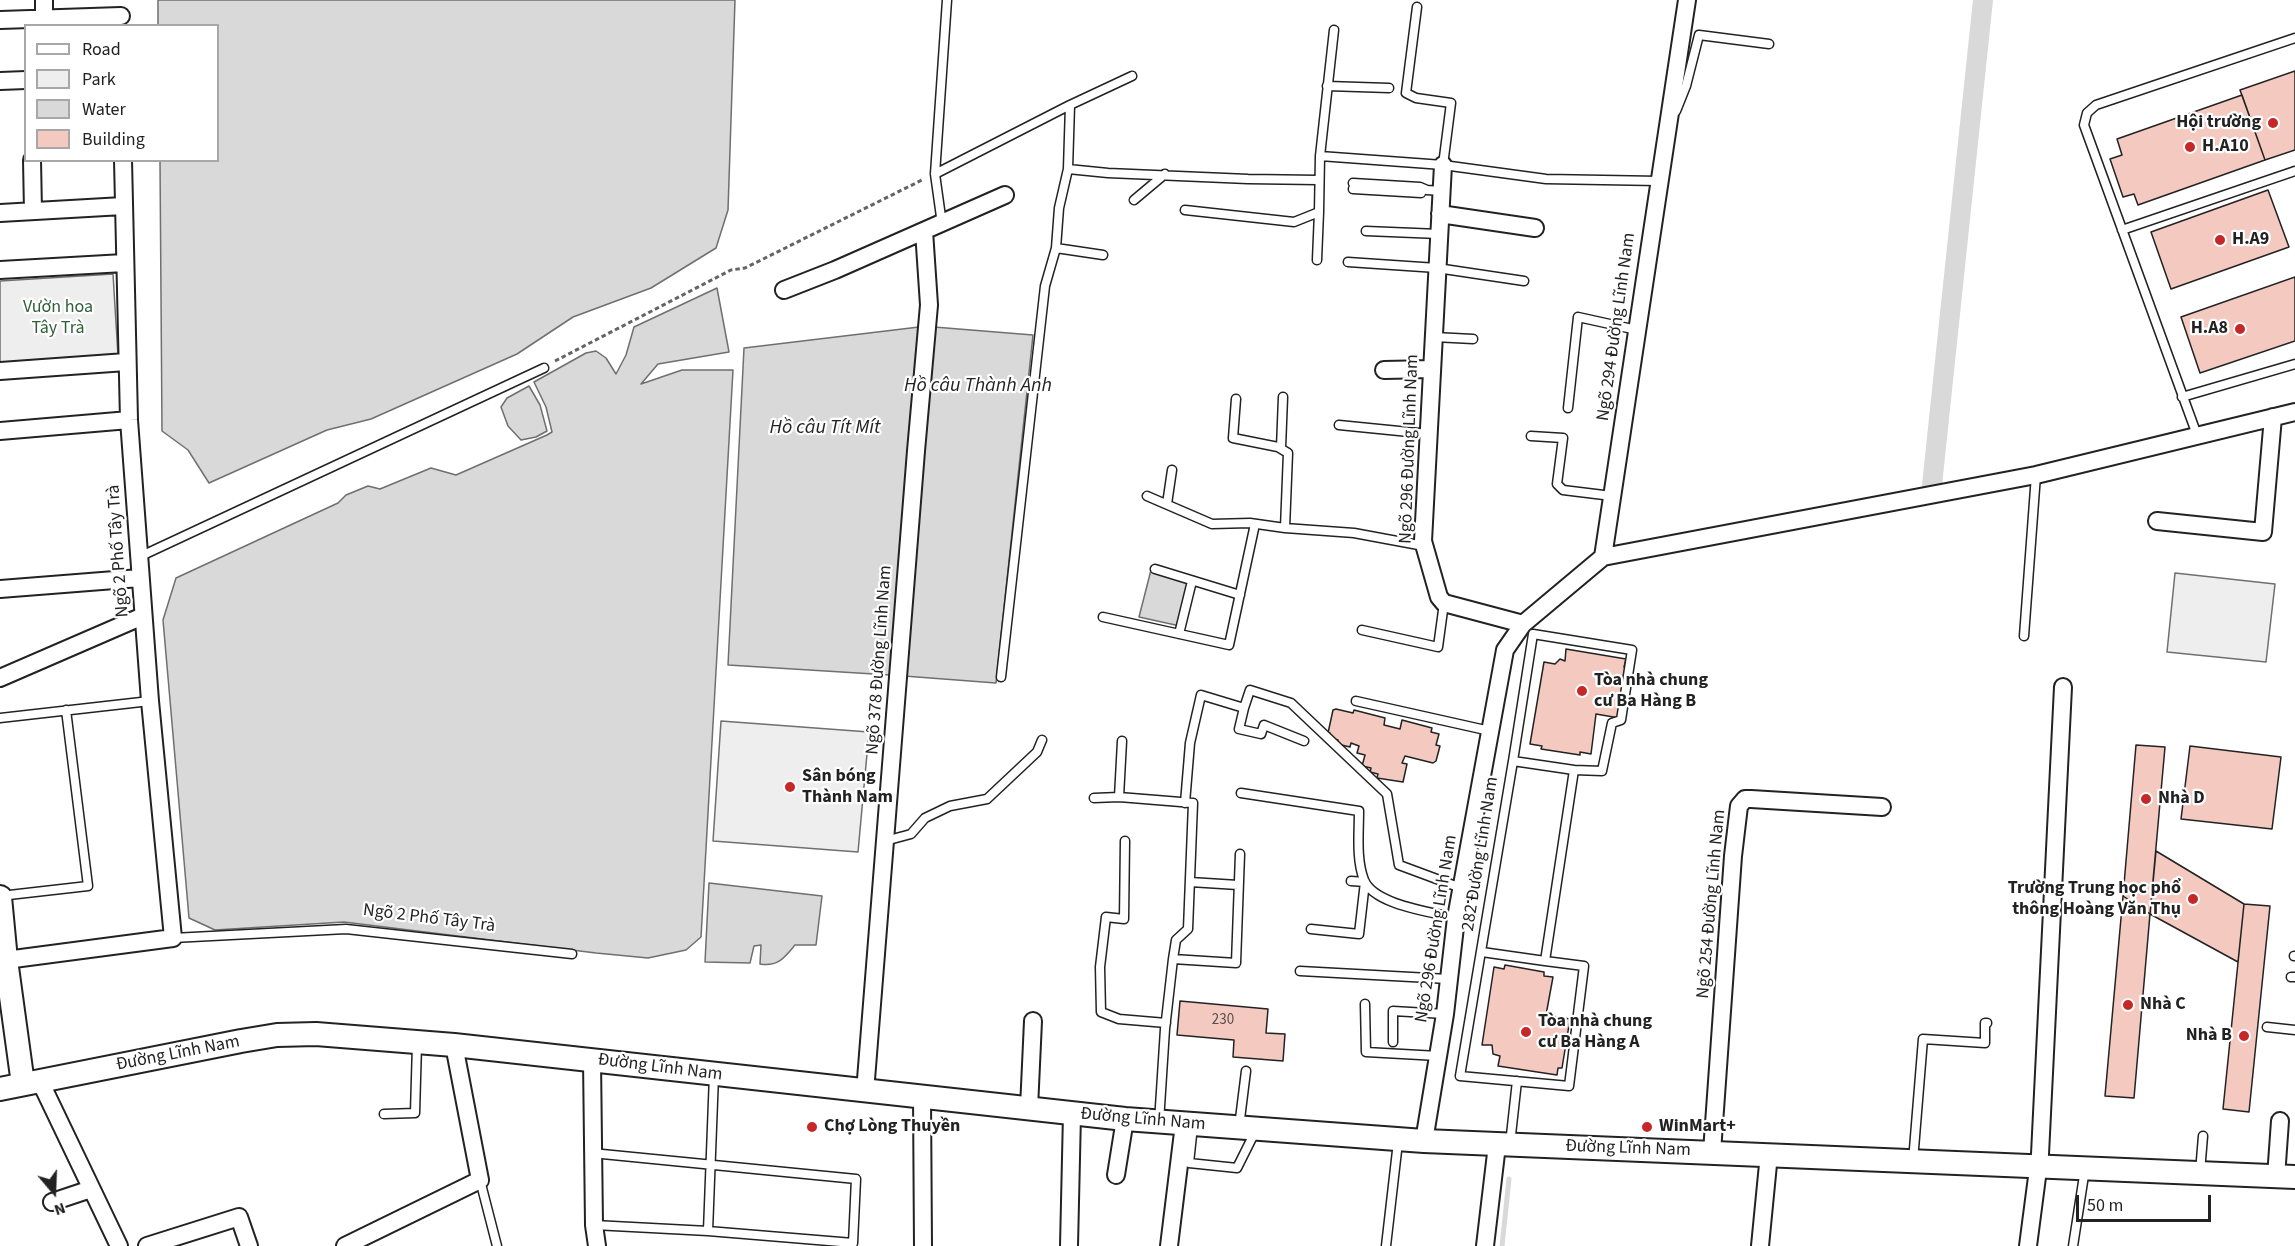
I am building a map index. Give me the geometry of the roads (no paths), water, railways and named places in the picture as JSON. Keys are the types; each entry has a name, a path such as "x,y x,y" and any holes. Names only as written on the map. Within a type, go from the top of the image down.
{"main road":[{"path":"0,897 6,960 32,1082"},
{"name":"Đường Lĩnh Nam","path":"0,1089 277,1035 316,1034 454,1045 865,1092 922,1096 1159,1122 1504,1145 1769,1154 2286,1177"}],"street":[{"path":"44,0 44,19"},
{"name":"Ngõ 294 Đường Lĩnh Nam","path":"1603,557 1687,0"},
{"path":"0,20 121,14"},
{"path":"0,81 24,80"},
{"path":"32,162 33,211"},
{"name":"Ngõ 2 Phố Tây Trà","path":"6,960 173,938 150,701 129,420 123,162"},
{"name":"Ngõ 296 Đường Lĩnh Nam","path":"1443,165 1434,191 1440,214 1424,546 1439,597 1444,603"},
{"path":"784,290 1005,195"},
{"path":"0,213 123,206"},
{"path":"1440,214 1535,228"},
{"name":"Ngõ 378 Đường Lĩnh Nam","path":"865,1092 929,305 924,231"},
{"path":"0,270 124,263"},
{"path":"0,371 126,362"},
{"path":"1384,370 1432,369"},
{"path":"1444,603 1523,624 1603,557 2036,475 2295,412"},
{"path":"2157,521 2263,532 2273,417"},
{"path":"0,431 129,420"},
{"path":"0,589 140,578"},
{"path":"0,678 143,616"},
{"name":"Ngõ 296 Đường Lĩnh Nam","path":"1424,1141 1445,1014 1456,918 1505,650 1523,624"},
{"path":"2028,1246 2039,1167 2064,687"},
{"name":"Ngõ 254 Đường Lĩnh Nam","path":"1712,1152 1733,856 1737,815 1741,802 1751,799 1882,807"},
{"path":"1029,1108 1033,1021"},
{"path":"349,1245 480,1180 454,1045"},
{"path":"592,1060 592,1154 594,1225 597,1246"},
{"path":"32,1082 91,1189 119,1246"},
{"path":"922,1096 923,1246"},
{"path":"1069,1246 1072,1114"},
{"path":"1116,1175 1125,1119"},
{"path":"2280,1121 2286,1177"},
{"path":"1169,1246 1189,1124"},
{"path":"1485,1246 1504,1145"},
{"path":"1760,1246 1769,1154"},
{"path":"52,1202 91,1189"},
{"path":"147,1246 240,1216 249,1246"}],"lane":[{"path":"942,224 935,174 947,0"},
{"name":"Ngõ 296 Đường Lĩnh Nam","path":"1416,7 1406,93 1416,98 1451,103 1443,165"},
{"path":"1317,260 1318,180 1334,30"},
{"path":"1666,135 1686,86 1699,35 1769,44"},
{"path":"2197,435 2084,125 2086,113 2096,105 2295,38"},
{"path":"935,174 1132,76"},
{"path":"1327,86 1389,88"},
{"path":"1001,677 1045,286 1056,248 1059,208 1068,169 1070,105"},
{"path":"1320,156 1443,165 1546,179 1659,181"},
{"path":"1068,169 1108,173 1318,180"},
{"path":"2122,230 2295,171"},
{"path":"1134,200 1165,174"},
{"path":"1353,186 1422,193 1434,191"},
{"path":"1185,210 1294,222 1319,212"},
{"path":"1366,231 1439,234"},
{"path":"1056,248 1103,255"},
{"path":"1348,262 1437,268 1524,281"},
{"path":"1568,408 1578,317 1637,330"},
{"path":"1434,337 1473,339"},
{"path":"2182,397 2295,364"},
{"path":"138,557 544,368"},
{"path":"1281,448 1283,397"},
{"path":"1236,399 1233,438 1281,448 1288,453 1286,528"},
{"path":"1339,425 1429,434"},
{"path":"1531,436 1563,438 1557,484 1563,490 1612,496"},
{"path":"1167,504 1172,470"},
{"path":"2024,636 2036,475"},
{"path":"1147,496 1212,524 1255,524 1354,533 1424,546"},
{"path":"1103,617 1229,645 1255,524"},
{"path":"1155,569 1240,595"},
{"path":"1179,634 1192,581"},
{"path":"1362,630 1438,647 1444,603"},
{"name":"282 Đường Lĩnh Nam","path":"1482,952 1584,966 1569,1086 1460,1076 1533,634 1632,650 1622,720 1612,723 1602,771 1574,770 1513,761"},
{"path":"1304,741 1264,725 1261,734 1239,729 1250,690 1291,703 1387,794 1399,865 1461,888"},
{"path":"1185,803 1190,743 1201,695 1244,708"},
{"path":"0,718 150,701"},
{"path":"1356,701 1490,731"},
{"path":"0,897 88,886 66,710"},
{"path":"885,841 911,834 925,818 950,806 987,799 1037,752 1042,740"},
{"path":"1119,796 1122,741"},
{"path":"1545,962 1574,770"},
{"path":"1241,793 1359,811 1360,865 1365,882 1373,893 1389,901 1456,918"},
{"path":"1094,798 1119,796 1193,803 1188,929 1176,940 1173,959 1159,1122"},
{"path":"1125,841 1124,919 1106,917 1100,967 1101,1012 1119,1019 1166,1023"},
{"path":"1173,959 1236,963 1240,854"},
{"path":"1351,881 1365,882"},
{"path":"1190,882 1238,885"},
{"path":"1311,930 1359,934 1365,882"},
{"name":"Ngõ 2 Phố Tây Trà","path":"173,938 346,929 572,954"},
{"path":"1300,971 1448,978"},
{"path":"1365,1004 1366,1052 1438,1056"},
{"path":"1393,1042 1394,1011 1445,1014"},
{"path":"1913,1161 1923,1039 1984,1043 1985,1023 1987,1023"},
{"path":"2267,1027 2295,1030"},
{"path":"384,1114 415,1113 417,1043"},
{"path":"1189,1124 1190,1163 1236,1168 1248,1128 1246,1071"},
{"path":"708,1231 714,1075"},
{"path":"1504,1145 1517,1081"},
{"path":"2200,1173 2203,1136"},
{"path":"1386,1246 1399,1138"},
{"path":"592,1154 856,1179 853,1243 708,1231 594,1225"},
{"path":"2073,1246 2085,1168"},
{"path":"480,1180 497,1246"}],"water":[{"path":"158,0 735,0 728,210 716,248 651,288 573,317 517,354 371,419 327,430 209,483 188,450 162,431 160,162 219,162 219,24 158,24"},
{"path":"717,288 729,352 658,364 641,384 682,370 733,370 701,937 686,950 648,958 344,922 215,930 189,918 163,620 176,578 338,503 346,495 368,486 380,489 431,468 456,475 547,435 552,432 546,407 534,382 586,353 596,351 606,358 616,374 626,355 634,327"},
{"name":"Hồ câu Tít Mít","path":"919,327 890,675 728,665 744,348"},
{"name":"Hồ câu Thành Anh","path":"934,327 1033,335 996,683 904,676"},
{"path":"529,386 540,405 547,431 536,437 521,440 508,426 501,407 507,398"},
{"path":"1151,570 1188,581 1180,626 1139,617"},
{"path":"709,883 822,896 816,945 795,945 784,958 766,965 760,964 761,945 754,946 750,963 705,962"}],"waterway":[{"path":"1932,485 1983,0"},
{"path":"1502,1246 1509,1179"}],"place":[{"name":"Hội trường","path":"2273,123"},
{"name":"H.A10","path":"2190,147"},
{"name":"H.A9","path":"2220,240"},
{"name":"H.A8","path":"2240,329"},
{"name":"Tòa nhà chung cư Ba Hàng B","path":"1582,691"},
{"name":"Sân bóng Thành Nam","path":"790,787"},
{"name":"Nhà D","path":"2146,799"},
{"name":"Trường Trung học phổ thông Hoàng Văn Thụ","path":"2193,899"},
{"name":"Nhà C","path":"2128,1005"},
{"name":"Tòa nhà chung cư Ba Hàng A","path":"1526,1032"},
{"name":"Nhà B","path":"2244,1036"},
{"name":"Chợ Lòng Thuyền","path":"812,1127"},
{"name":"WinMart+","path":"1647,1127"}],"park label":[{"name":"Vườn hoa Tây Trà","path":"58,318"}]}
